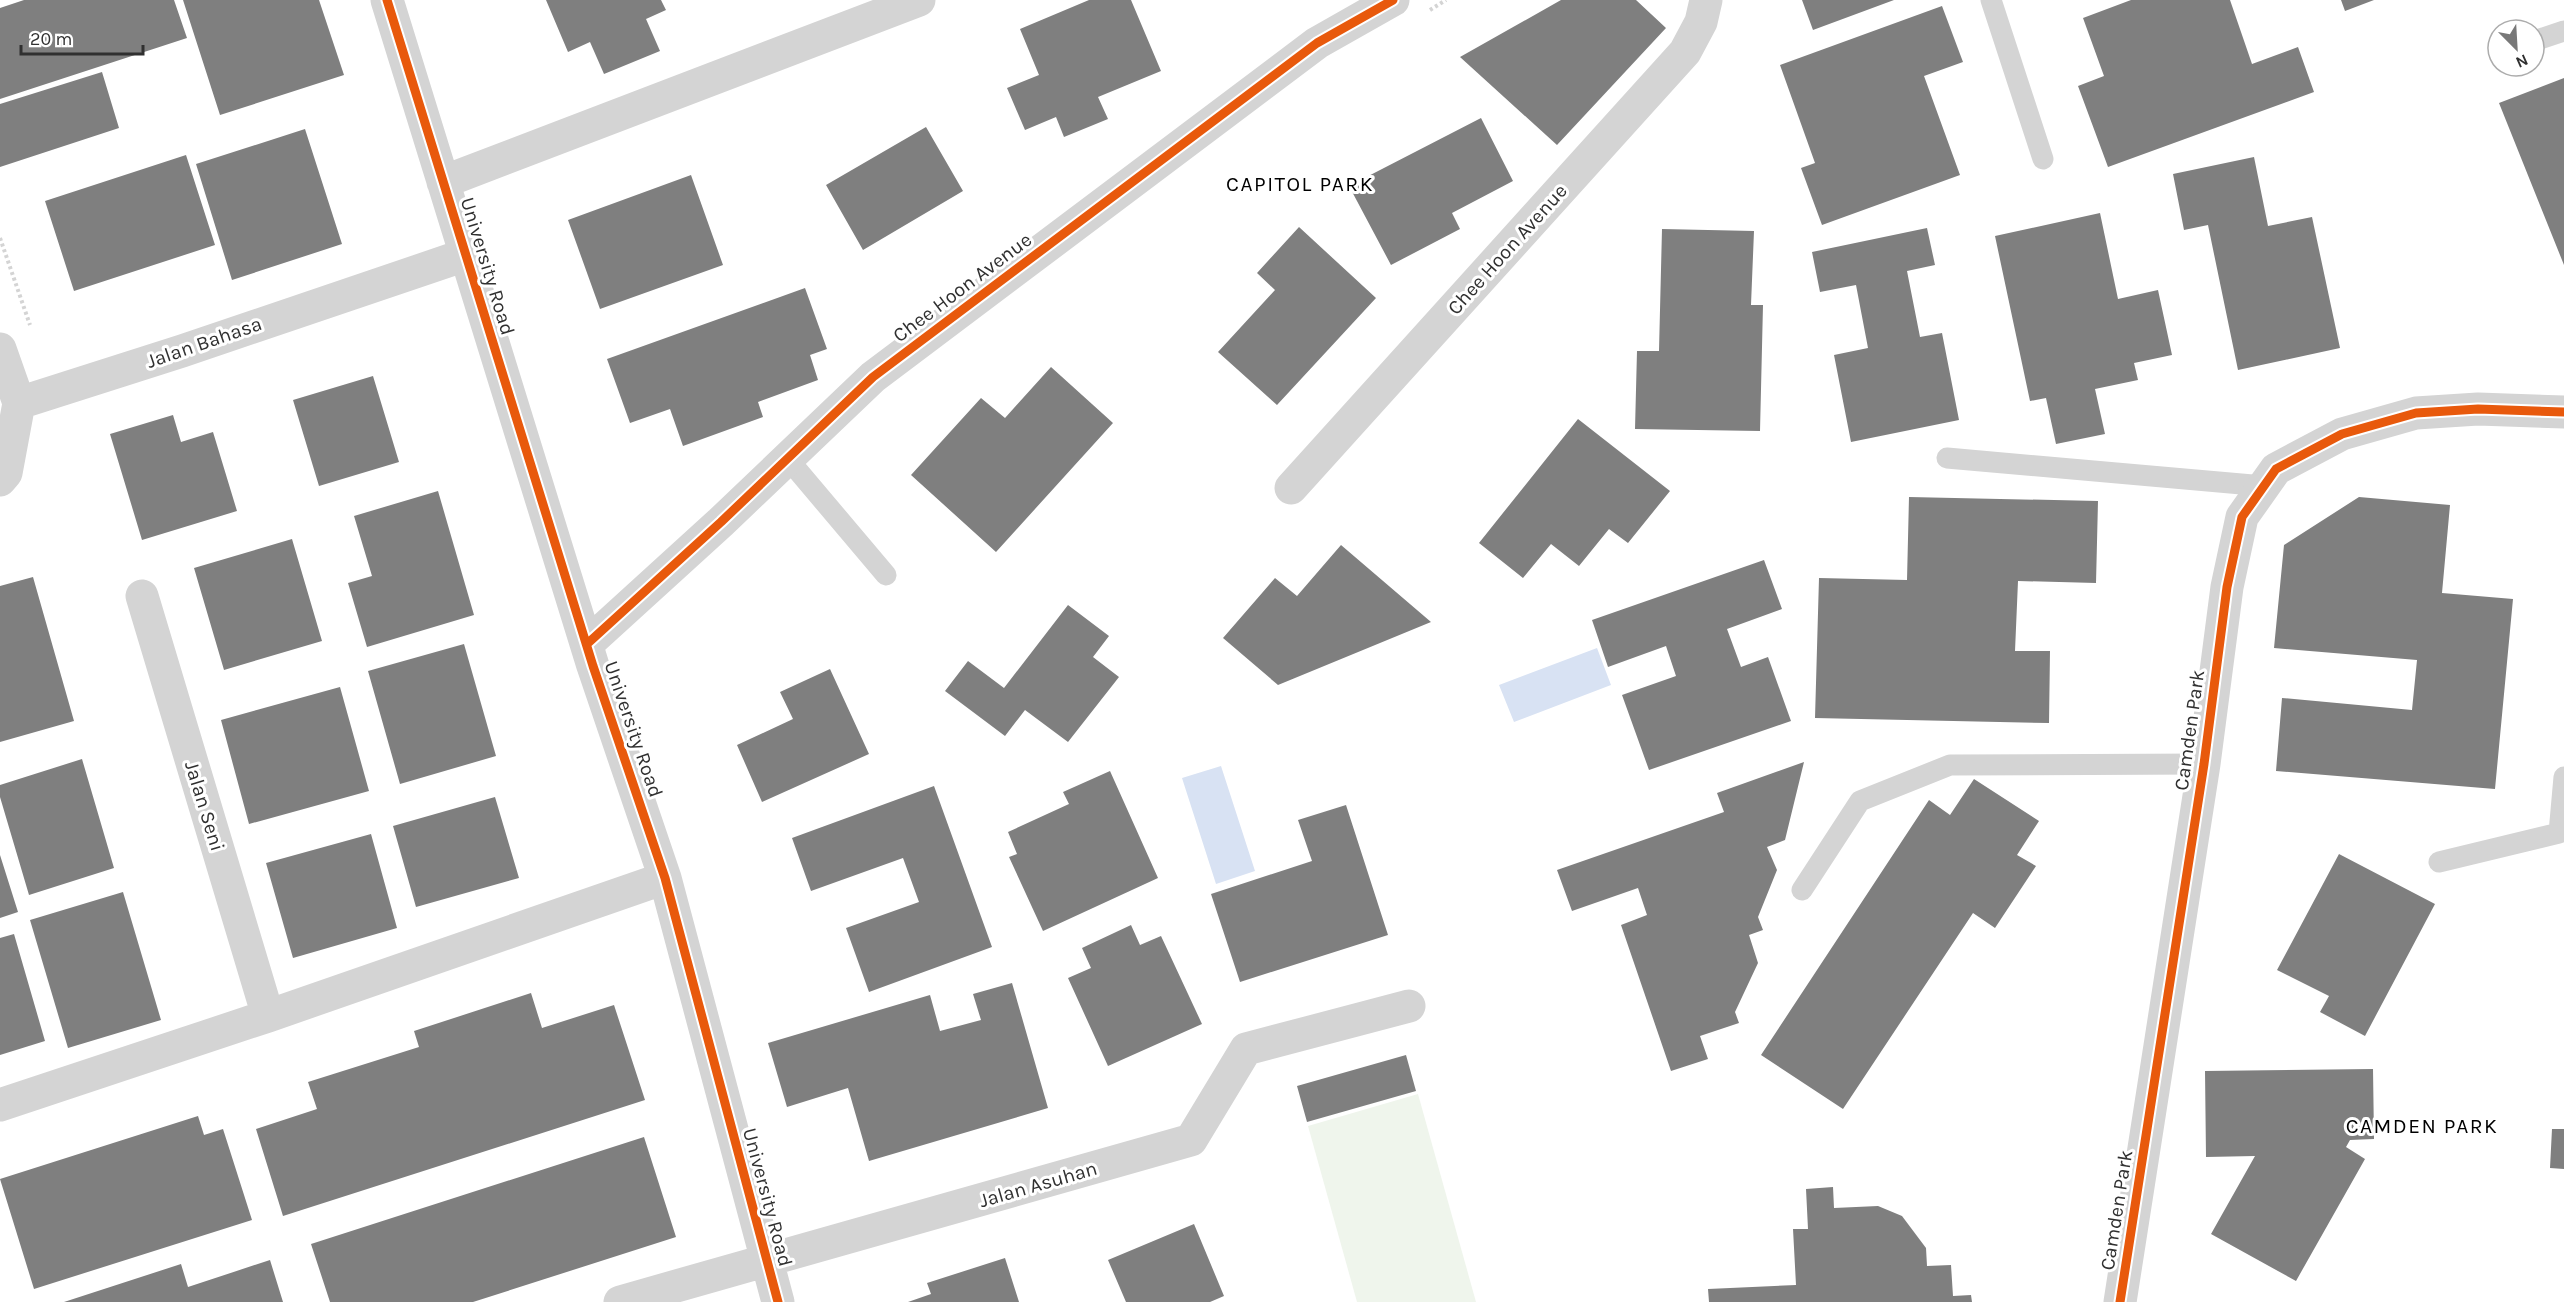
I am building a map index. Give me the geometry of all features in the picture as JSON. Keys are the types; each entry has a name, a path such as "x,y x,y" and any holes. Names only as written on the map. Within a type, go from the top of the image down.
{"street":[{"name":"University Road","path":"387,0 586,644 664,878 778,1302"},
{"path":"443,182 918,0"},
{"name":"Chee Hoon Avenue","path":"586,644 788,459 873,377 1317,43 1393,0"},
{"name":"Chee Hoon Avenue","path":"1291,488 1685,52 1701,22 1706,0"},
{"name":"Jalan Bahasa","path":"19,403 182,351 465,255"},
{"path":"0,349 19,403 6,473 0,480"},
{"name":"Camden Park","path":"2120,1302 2204,764 2227,587 2242,517 2276,469 2342,435 2416,413 2478,409 2564,412"},
{"name":"Jalan Seni","path":"142,596 268,1016"},
{"path":"0,1105 268,1016 664,878"},
{"name":"Jalan Asuhan","path":"620,1302 1191,1140 1246,1049 1409,1006"}],"lane":[{"path":"1991,0 2043,159"},
{"path":"2546,37 2564,31"},
{"path":"1947,458 2264,486"},
{"path":"788,459 886,575"},
{"path":"1802,890 1860,801 1950,765 2204,764"},
{"path":"2439,862 2559,833 2564,777"}],"path":[{"path":"0,238 33,332"}],"shaded area":[{"path":"1418,1094 1476,1302 1357,1302 1308,1126"}],"water":[{"path":"1597,648 1611,685 1514,722 1499,685"},
{"path":"1221,766 1255,871 1216,884 1182,778"}],"building":[{"path":"24,0 174,0 187,38 0,99 0,8"},
{"path":"183,0 319,0 344,75 220,115"},
{"path":"546,0 661,0 666,10 646,19 660,51 604,74 590,42 568,52"},
{"path":"1089,0 1131,0 1161,71 1098,97 1108,119 1064,137 1056,117 1025,130 1007,88 1039,75 1020,29"},
{"path":"1561,0 1636,0 1666,28 1557,145 1460,57"},
{"path":"1802,0 1894,0 1813,30"},
{"path":"2131,0 2230,0 2252,64 2298,47 2314,92 2108,167 2078,86 2104,76 2083,18"},
{"path":"2341,0 2374,0 2345,11"},
{"path":"1942,6 1963,62 1924,76 1960,175 1822,225 1801,168 1815,163 1780,65"},
{"path":"102,72 119,128 0,167 0,104"},
{"path":"2564,78 2564,265 2499,103"},
{"path":"1481,118 1513,181 1452,213 1460,229 1391,265 1349,186"},
{"path":"926,127 963,191 863,250 826,185"},
{"path":"305,129 342,244 232,280 196,164"},
{"path":"186,155 215,245 74,291 45,201"},
{"path":"2254,157 2268,226 2312,217 2340,348 2238,370 2208,225 2184,230 2173,174"},
{"path":"691,175 723,265 600,309 568,220"},
{"path":"2100,213 2118,299 2158,290 2172,355 2134,363 2138,380 2095,389 2105,434 2056,444 2046,398 2030,401 1995,236"},
{"path":"1299,227 1376,298 1277,405 1218,352 1275,290 1257,273"},
{"path":"1927,228 1935,265 1907,271 1920,337 1942,333 1959,420 1851,442 1834,355 1868,348 1856,285 1820,292 1812,252"},
{"path":"1662,229 1754,231 1751,305 1763,305 1760,431 1635,429 1637,351 1659,351"},
{"path":"805,288 827,349 810,355 818,380 758,402 763,417 683,446 670,409 630,423 607,359"},
{"path":"1051,367 1113,423 996,552 911,475 981,398 1005,418"},
{"path":"373,376 399,462 319,486 293,400"},
{"path":"173,415 181,442 213,432 237,511 142,540 110,434"},
{"path":"1578,419 1670,491 1628,543 1609,529 1579,566 1551,544 1523,578 1479,543"},
{"path":"438,491 474,615 367,647 348,583 372,576 354,516"},
{"path":"1909,497 2098,501 2096,583 2018,581 2015,651 2050,651 2049,723 1815,718 1819,578 1907,580"},
{"path":"2359,497 2450,505 2442,593 2513,599 2495,789 2276,771 2282,698 2412,710 2417,660 2274,648 2284,545"},
{"path":"292,539 322,641 224,670 194,568"},
{"path":"1341,545 1431,622 1278,685 1223,638 1275,578 1297,596"},
{"path":"1764,560 1782,609 1727,629 1741,667 1768,657 1791,721 1649,770 1622,695 1676,676 1666,646 1608,667 1592,620"},
{"path":"33,577 74,721 0,742 0,586"},
{"path":"1068,605 1109,636 1093,657 1119,677 1068,742 1025,710 1005,736 945,691 968,661 1004,688"},
{"path":"464,644 496,756 400,784 368,671"},
{"path":"830,669 869,754 762,802 737,745 793,719 780,692"},
{"path":"340,687 369,791 249,824 221,720"},
{"path":"82,759 114,868 29,895 0,797 0,785"},
{"path":"1804,762 1785,840 1767,847 1777,870 1758,917 1763,930 1749,935 1758,963 1735,1012 1739,1023 1700,1036 1708,1059 1671,1071 1621,925 1647,915 1638,888 1572,911 1557,870 1724,812 1717,793"},
{"path":"1110,771 1158,878 1043,931 1009,857 1017,854 1008,832 1069,804 1063,792"},
{"path":"1974,779 2039,821 2017,855 2036,866 1995,928 1973,913 1843,1109 1761,1055 1929,800 1950,815"},
{"path":"934,786 992,947 869,992 846,928 919,902 903,858 811,891 792,838"},
{"path":"495,797 519,878 416,907 393,826"},
{"path":"1346,805 1388,935 1240,982 1211,894 1312,861 1298,820"},
{"path":"371,834 397,928 293,958 266,863"},
{"path":"2339,854 2435,904 2365,1036 2320,1012 2329,996 2277,970"},
{"path":"0,855 18,912 0,918"},
{"path":"123,892 161,1020 68,1048 30,920"},
{"path":"1131,925 1140,945 1161,936 1202,1024 1108,1066 1068,978 1091,968 1082,948"},
{"path":"14,934 45,1041 0,1055 0,938"},
{"path":"1012,983 1048,1108 869,1161 848,1088 787,1107 768,1043 930,995 940,1031 981,1020 973,994"},
{"path":"531,993 542,1028 614,1005 645,1100 283,1216 256,1129 317,1109 308,1082 419,1047 414,1031"},
{"path":"1406,1055 1416,1091 1307,1122 1297,1086"},
{"path":"2373,1069 2374,1139 2350,1140 2346,1147 2365,1159 2296,1281 2211,1234 2255,1156 2206,1157 2205,1071"},
{"path":"198,1116 204,1135 223,1129 252,1220 34,1289 0,1179"},
{"path":"2552,1129 2564,1129 2564,1169 2550,1168"},
{"path":"644,1137 676,1237 473,1302 330,1302 311,1244"},
{"path":"1833,1187 1834,1208 1878,1206 1902,1216 1926,1248 1927,1266 1951,1265 1953,1296 1971,1295 1972,1302 1709,1302 1708,1289 1796,1285 1793,1229 1808,1229 1806,1189"},
{"path":"1194,1224 1224,1296 1210,1302 1126,1302 1108,1260"},
{"path":"1005,1258 1019,1302 908,1302 931,1294 927,1283"},
{"path":"270,1260 283,1302 64,1302 181,1264 188,1287"}],"cycle path":[{"path":"387,0 593,666 665,878 778,1302"},
{"path":"587,644 721,522 873,377 1317,43 1393,0"},
{"path":"2120,1302 2204,764 2227,587 2242,517 2276,469 2342,434 2416,413 2478,409 2564,412"}],"district":[{"name":"CAPITOL PARK","path":"1300,184"},
{"name":"CAMDEN PARK","path":"2422,1126"}]}
